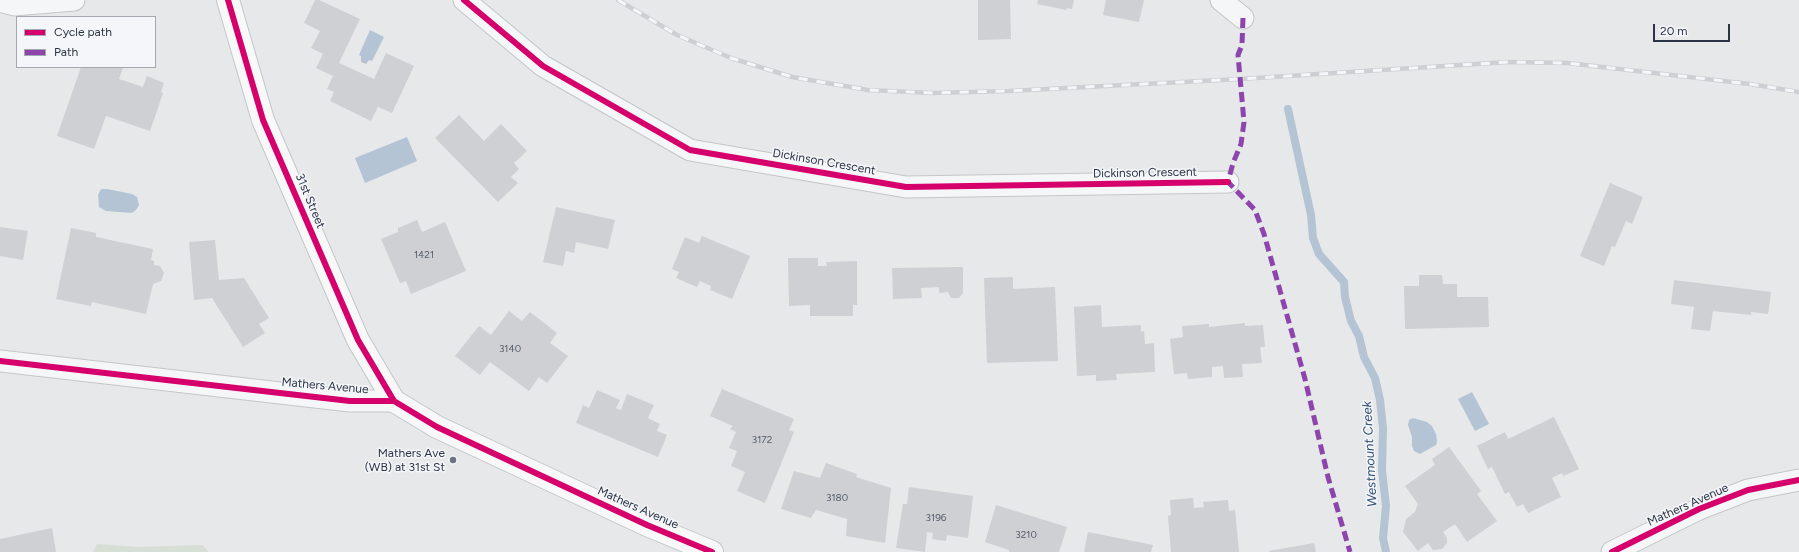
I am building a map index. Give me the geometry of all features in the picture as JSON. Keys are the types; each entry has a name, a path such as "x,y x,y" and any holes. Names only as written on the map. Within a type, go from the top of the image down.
{"street":[{"path":"0,1 14,5 74,0"},
{"name":"31st Street","path":"228,0 263,120 358,340 394,401"},
{"name":"Dickinson Crescent","path":"464,0 543,66 690,150 906,187 1228,182"},
{"path":"1221,0 1243,18"},
{"name":"Mathers Avenue","path":"0,361 350,401 394,401 437,427 647,525 712,552"},
{"name":"Mathers Avenue","path":"1612,552 1699,509 1748,490 1799,480"}],"shaded area":[{"path":"97,544 139,547 202,545 209,552 93,552"}],"water":[{"path":"370,30 384,37 372,61 369,60 366,64 361,62 361,56 359,55"},
{"path":"407,137 417,161 365,183 355,158"},
{"path":"101,189 132,194 137,197 139,205 132,213 106,211 99,207 98,195"},
{"path":"1472,392 1489,424 1475,431 1458,399"},
{"path":"1413,418 1427,422 1432,426 1436,434 1436,445 1420,454 1414,451 1412,446 1412,437 1408,425 1409,420"}],"building":[{"path":"315,0 319,0 360,19 339,63 374,79 386,53 414,66 392,113 378,107 371,121 330,101 334,92 327,89 333,76 316,68 323,54 311,48 320,31 304,23"},
{"path":"978,0 1010,0 1011,39 978,40"},
{"path":"1038,0 1074,0 1072,9 1067,8 1066,10 1037,4"},
{"path":"1106,0 1144,0 1139,22 1103,15"},
{"path":"81,68 123,68 119,79 143,87 147,76 164,83 161,92 163,93 150,131 106,116 94,149 57,136"},
{"path":"459,115 484,141 501,124 527,151 514,163 519,169 511,177 518,183 498,202 435,138"},
{"path":"1610,183 1643,197 1632,224 1626,221 1615,247 1612,246 1604,266 1580,256"},
{"path":"556,207 615,220 608,249 576,242 574,253 566,251 563,266 543,262"},
{"path":"417,220 422,232 445,222 466,271 411,294 406,281 400,283 381,239 398,232 398,228"},
{"path":"0,227 28,231 23,260 0,256"},
{"path":"71,228 96,233 96,237 153,249 151,260 154,261 154,265 160,266 164,273 161,281 153,284 146,314 92,302 91,306 56,299"},
{"path":"702,236 750,256 732,299 710,290 711,286 700,281 697,287 676,278 679,272 672,269 685,237 699,243"},
{"path":"215,240 219,280 244,278 269,318 259,324 265,333 243,347 212,298 194,300 189,242"},
{"path":"788,258 818,258 818,266 827,266 826,262 857,261 857,305 853,305 853,316 810,316 810,305 789,306"},
{"path":"963,267 963,293 959,298 951,298 948,292 939,293 939,287 921,288 922,298 893,299 892,268"},
{"path":"1419,275 1442,275 1443,284 1457,284 1457,297 1488,297 1489,327 1405,329 1404,286 1419,286"},
{"path":"1013,277 1013,289 1055,287 1058,361 987,363 984,278"},
{"path":"1674,280 1771,292 1768,314 1751,312 1751,315 1713,311 1710,331 1691,329 1694,307 1671,304"},
{"path":"1101,305 1102,327 1141,325 1141,332 1144,331 1145,344 1154,343 1155,372 1116,374 1117,380 1096,381 1096,375 1077,376 1074,307"},
{"path":"509,311 522,321 530,312 557,333 550,343 568,356 547,383 539,377 529,391 490,362 480,375 455,356 479,326 491,335"},
{"path":"1245,323 1245,326 1263,325 1265,347 1260,347 1262,363 1242,364 1243,377 1224,378 1223,366 1212,367 1212,377 1188,379 1187,373 1174,374 1170,339 1183,337 1182,326 1209,324 1209,327"},
{"path":"722,389 794,419 789,430 794,432 765,503 737,491 745,472 731,466 737,451 729,448 736,432 730,429 733,426 710,416"},
{"path":"597,390 620,400 616,408 621,410 627,394 654,405 648,418 660,424 657,431 667,435 658,457 576,423 583,405 589,408"},
{"path":"1554,417 1579,469 1563,476 1562,473 1552,478 1561,497 1528,513 1523,504 1517,507 1509,492 1505,494 1492,467 1488,469 1477,446 1505,432 1508,439"},
{"path":"1449,447 1481,491 1477,494 1497,521 1467,542 1455,524 1443,532 1447,538 1447,543 1442,549 1433,550 1428,543 1418,551 1403,532 1406,519 1415,512 1418,504 1405,486 1435,465 1432,459"},
{"path":"826,463 857,474 856,477 891,488 885,543 846,536 847,519 816,510 811,518 781,509 794,471 820,478"},
{"path":"909,487 973,496 968,538 947,535 946,541 932,539 933,533 927,532 925,552 896,548 903,504 907,504"},
{"path":"1193,498 1194,508 1204,507 1203,502 1228,500 1229,511 1235,510 1239,552 1171,552 1168,516 1171,515 1170,500"},
{"path":"996,505 1067,527 1059,552 1009,552 1009,550 985,542"},
{"path":"52,528 56,552 0,552 0,539"},
{"path":"1088,532 1153,545 1151,552 1084,552"},
{"path":"1314,543 1316,552 1269,552 1269,551"}],"waterway":[{"name":"Westmount Creek","path":"1288,109 1311,215 1313,238 1319,254 1344,282 1345,297 1351,321 1359,336 1364,357 1375,378 1380,400 1383,428 1382,470 1386,506 1383,538 1386,552"}],"railway":[{"path":"618,0 677,35 731,58 792,77 868,90 932,93 1009,91 1240,79 1508,62 1567,63 1750,84 1799,92"}],"marked path":[{"path":"1243,18 1242,45 1238,55 1244,122 1241,144 1233,163 1228,182 1255,210 1264,234 1305,379 1328,477 1350,552"}],"cycle path":[{"path":"228,0 263,120 358,340 394,401"},
{"path":"464,0 543,66 690,150 906,187 1228,182"},
{"path":"0,361 350,401 394,401 437,427 647,525 712,552"},
{"path":"1612,552 1699,509 1748,490 1799,480"}],"place":[{"name":"Mathers Ave (WB) at 31st St","path":"453,460"}]}
